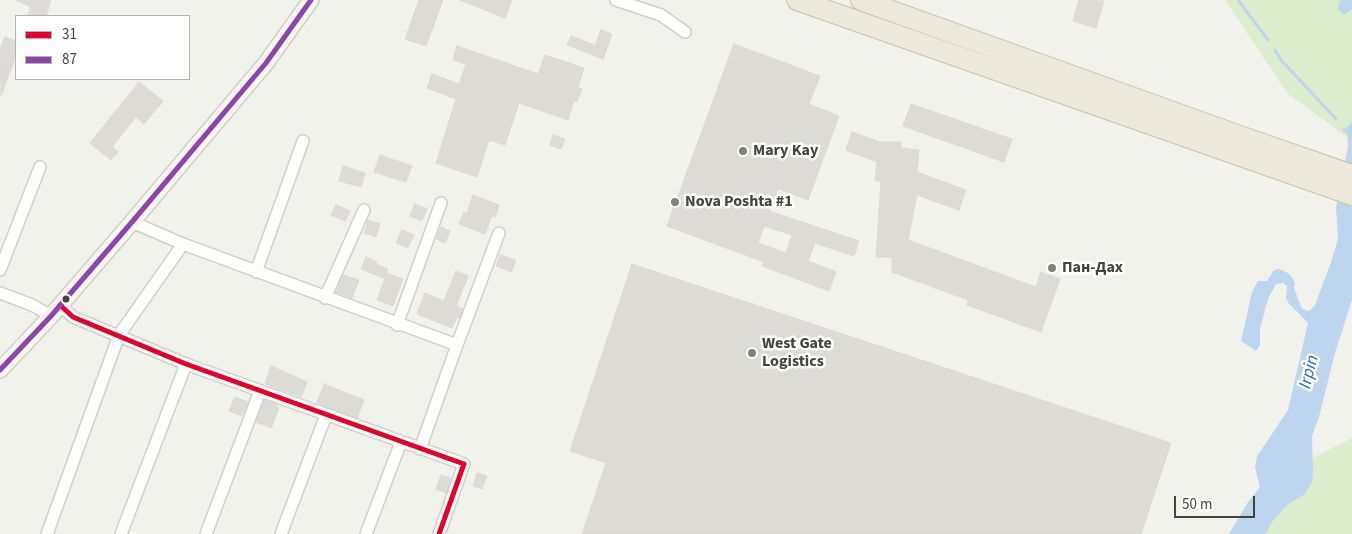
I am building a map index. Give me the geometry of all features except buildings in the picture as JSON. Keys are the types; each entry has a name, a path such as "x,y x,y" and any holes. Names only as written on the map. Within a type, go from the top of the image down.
{"highway":[{"path":"797,0 1297,166 1352,175"},
{"path":"861,0 1297,166 1352,196"}],"main road":[{"path":"0,370 56,310 266,63 311,0"}],"street":[{"path":"616,0 661,16 685,32"},
{"path":"256,272 303,141"},
{"path":"0,270 40,167"},
{"path":"397,324 440,203"},
{"path":"325,298 364,210"},
{"path":"132,222 256,272 457,345"},
{"path":"420,449 499,233"},
{"path":"47,534 118,335 183,244"},
{"path":"0,293 32,305 56,310 186,364 464,464 439,534"},
{"path":"121,534 186,364"},
{"path":"206,534 260,391"},
{"path":"281,534 326,415"},
{"path":"366,534 401,442"}],"green space":[{"path":"1225,0 1352,0 1352,141 1288,94"},
{"path":"1352,438 1352,534 1244,534 1285,472"}],"water":[{"path":"1341,0 1352,0 1352,9 1344,15 1338,10"},
{"name":"Irpin","path":"1352,122 1352,300 1312,436 1312,482 1304,495 1287,505 1272,522 1265,534 1229,534 1248,502 1260,487 1255,467 1257,456 1288,410 1308,323 1289,304 1286,297 1287,286 1283,283 1276,284 1268,299 1260,329 1260,345 1256,351 1241,341 1252,292 1258,281 1267,281 1274,270 1279,269 1290,274 1295,283 1294,288 1302,309 1309,311 1315,305 1338,239 1336,208 1348,146 1347,127"}],"waterway":[{"path":"1238,0 1268,40"},
{"path":"1275,50 1281,60 1336,119"},
{"path":"1344,129 1352,137"}],"transit line":[{"name":"87","path":"0,370 51,316 266,63 311,0"},
{"name":"31","path":"60,305 73,317 186,364 464,464 439,534"}],"place":[{"name":"Mary Kay","path":"743,151"},
{"name":"Nova Poshta #1","path":"675,202"},
{"name":"Пан-Дах","path":"1052,268"},
{"name":"West Gate Logistics","path":"752,353"}]}
